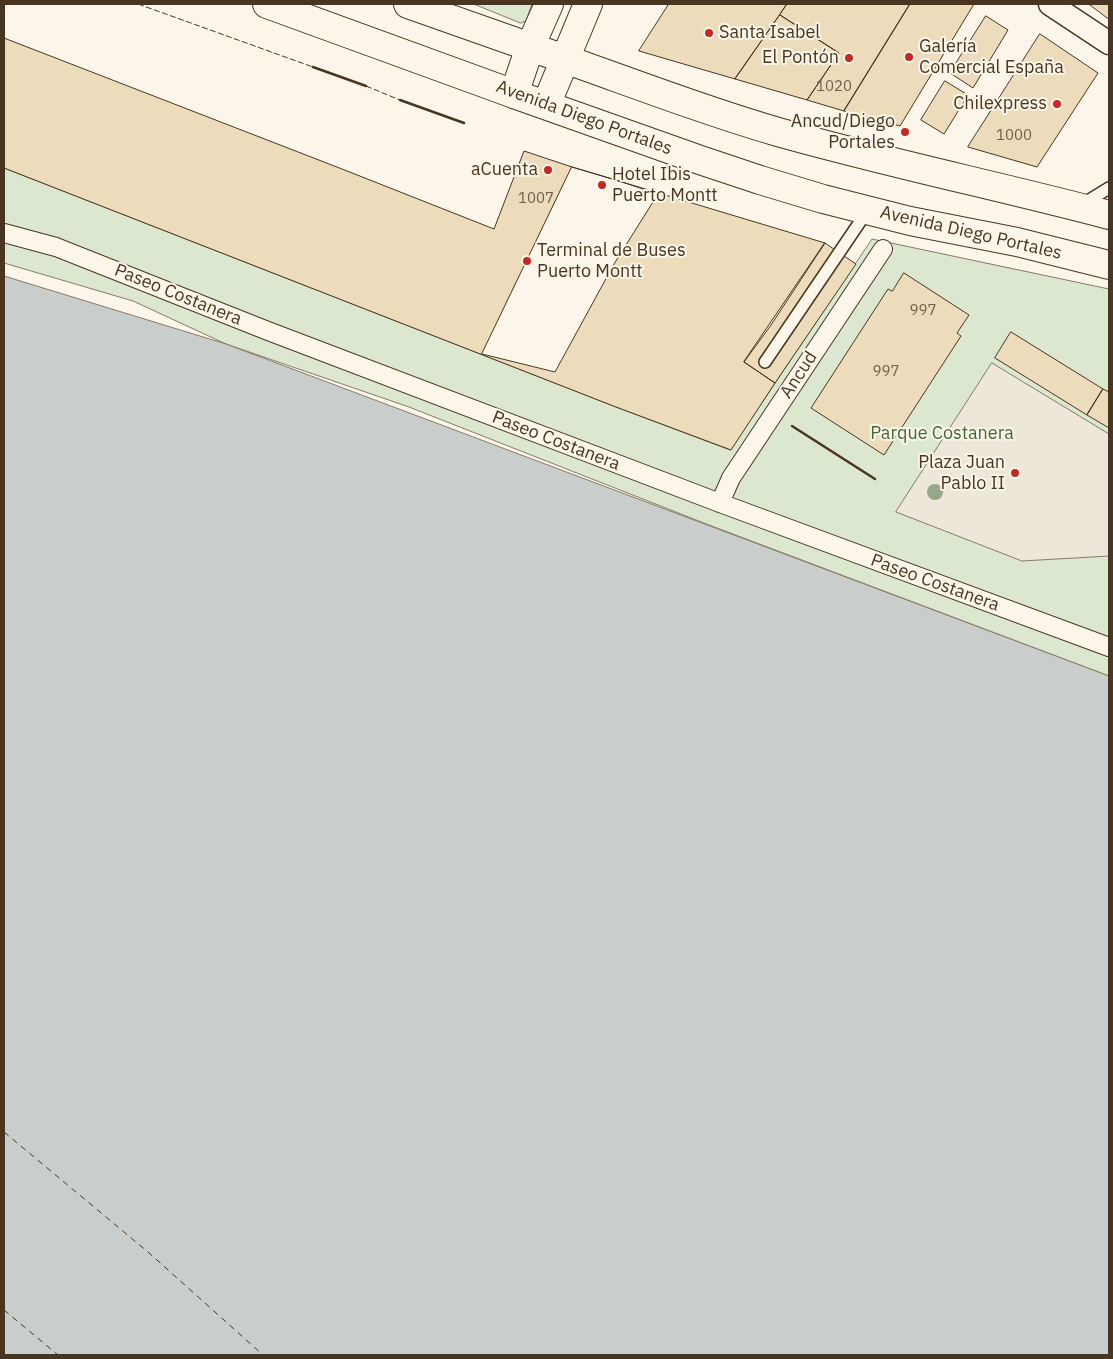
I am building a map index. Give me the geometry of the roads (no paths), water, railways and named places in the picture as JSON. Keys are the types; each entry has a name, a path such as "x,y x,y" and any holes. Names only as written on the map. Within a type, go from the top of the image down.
{"main road":[{"name":"Avenida Diego Portales","path":"267,4 514,94 760,180 823,199 917,222 1017,242 1109,265"},
{"path":"408,4 701,108 776,132 1109,215"},
{"path":"514,94 530,47 549,4"},
{"path":"546,105 588,4"}],"street":[{"path":"1050,4 1109,43"},
{"name":"Paseo Costanera","path":"4,234 56,247 286,338 720,503 1109,647"},
{"name":"Ancud","path":"720,503 731,478 883,249"}],"lane":[{"path":"1078,207 1109,188"},
{"path":"765,362 868,210"}],"place":[{"name":"Santa Isabel","path":"709,33"},
{"name":"Galería Comercial España","path":"909,57"},
{"name":"El Pontón","path":"849,58"},
{"name":"Chilexpress","path":"1057,104"},
{"name":"Ancud/Diego Portales","path":"905,132"},
{"name":"aCuenta","path":"548,170"},
{"name":"Hotel Ibis Puerto Montt","path":"602,185"},
{"name":"Terminal de Buses Puerto Montt","path":"527,261"},
{"name":"Plaza Juan Pablo II","path":"1015,473"}],"park label":[{"name":"Parque Costanera","path":"942,434"}]}
